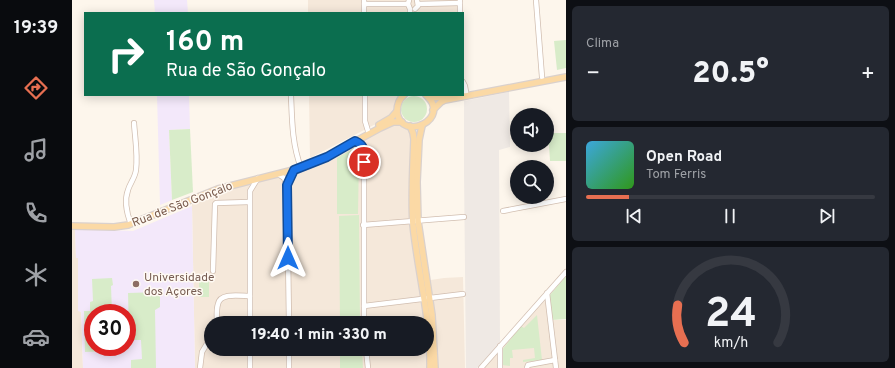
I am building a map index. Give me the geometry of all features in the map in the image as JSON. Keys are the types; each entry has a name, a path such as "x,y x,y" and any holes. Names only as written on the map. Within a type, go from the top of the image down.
{"main road":[{"path":"464,92 566,73"},
{"path":"464,96 566,77"},
{"path":"403,96 398,103 397,111 402,122 410,126 422,126 429,121 433,110 441,102 464,96"},
{"path":"427,96 431,101 433,110"},
{"path":"427,96 441,98 448,96"},
{"name":"Rua de São Gonçalo","path":"355,141 392,118 397,111"},
{"name":"Rua de São Gonçalo","path":"72,226 114,227 131,224 203,194 242,182 301,168 327,157 393,122 402,122"},
{"path":"410,126 414,133 416,222 434,338 435,368"},
{"path":"416,222 419,140 422,126"},
{"path":"427,298 430,368"}],"street":[{"path":"536,0 542,77"},
{"path":"364,2 411,8 418,2 460,1 460,12"},
{"path":"291,96 294,139 301,168"},
{"path":"365,96 365,121 368,132"},
{"path":"131,224 126,203 128,190 134,180 136,168 134,123"},
{"path":"355,141 361,144 364,149 364,316"},
{"path":"287,185 294,170"},
{"path":"278,174 284,178 287,185 289,316"},
{"path":"250,316 249,202 250,191 258,178"},
{"path":"242,182 250,191"},
{"path":"503,211 566,199"},
{"path":"213,271 214,206 216,203 249,202"},
{"path":"363,225 464,217"},
{"path":"481,368 566,272"},
{"path":"547,293 556,368"},
{"path":"364,306 463,294"},
{"path":"217,316 218,304 220,299 225,296 250,296"},
{"path":"500,346 500,368"},
{"path":"200,368 202,352 204,349"},
{"path":"250,356 250,368"},
{"path":"289,356 290,368"},
{"path":"367,356 368,368"},
{"path":"527,368 528,364 555,360"}],"shaded area":[{"path":"154,0 187,0 188,12 155,12"},
{"path":"308,0 460,0 460,12 308,12"},
{"path":"509,92 510,147 499,150 500,343 477,368 466,368 464,101"},
{"path":"157,96 189,96 190,129 169,130 172,200 160,205"},
{"path":"309,96 404,96 395,114 310,158"},
{"path":"394,124 414,132 417,227 424,281 463,277 465,368 195,368 192,204 242,185 293,173 338,155"},
{"name":"Universidade dos Açores","path":"192,206 195,368 83,368 81,312 78,311 78,258 76,258 75,229 133,231"},
{"path":"72,227 75,229 76,258 78,258 78,310 81,312 83,368 72,368"},
{"path":"548,294 552,320 566,320 566,368 482,368"}],"green space":[{"path":"566,40 566,68 557,70 554,41"},
{"path":"414,96 423,100 427,109 423,118 414,122 405,118 401,109 405,100"},
{"path":"190,129 193,192 172,200 169,130"},
{"path":"554,133 566,133 566,161 550,160 549,152 554,152"},
{"path":"356,147 359,158 358,214 337,214 337,158"},
{"path":"359,215 360,316 340,316 339,216"},
{"path":"566,276 566,319 552,320 549,296"},
{"path":"112,278 112,304 90,304 90,302 93,301 92,279"},
{"path":"199,280 209,280 209,297 199,297"},
{"path":"160,292 160,307 155,310 156,368 131,368 131,360 142,359 141,340 136,340 136,304 128,304 128,293"},
{"path":"537,315 542,360 523,362 523,360 535,358 534,348 512,350 513,358 510,358 510,366 502,365 502,350 521,326 524,328"},
{"path":"340,356 362,356 363,368 340,368"}],"place":[{"name":"Universidade dos Açores","path":"136,284"}],"route":[{"path":"288,258 287,185 294,170 327,157 355,141 361,144 364,149 364,162"}]}
